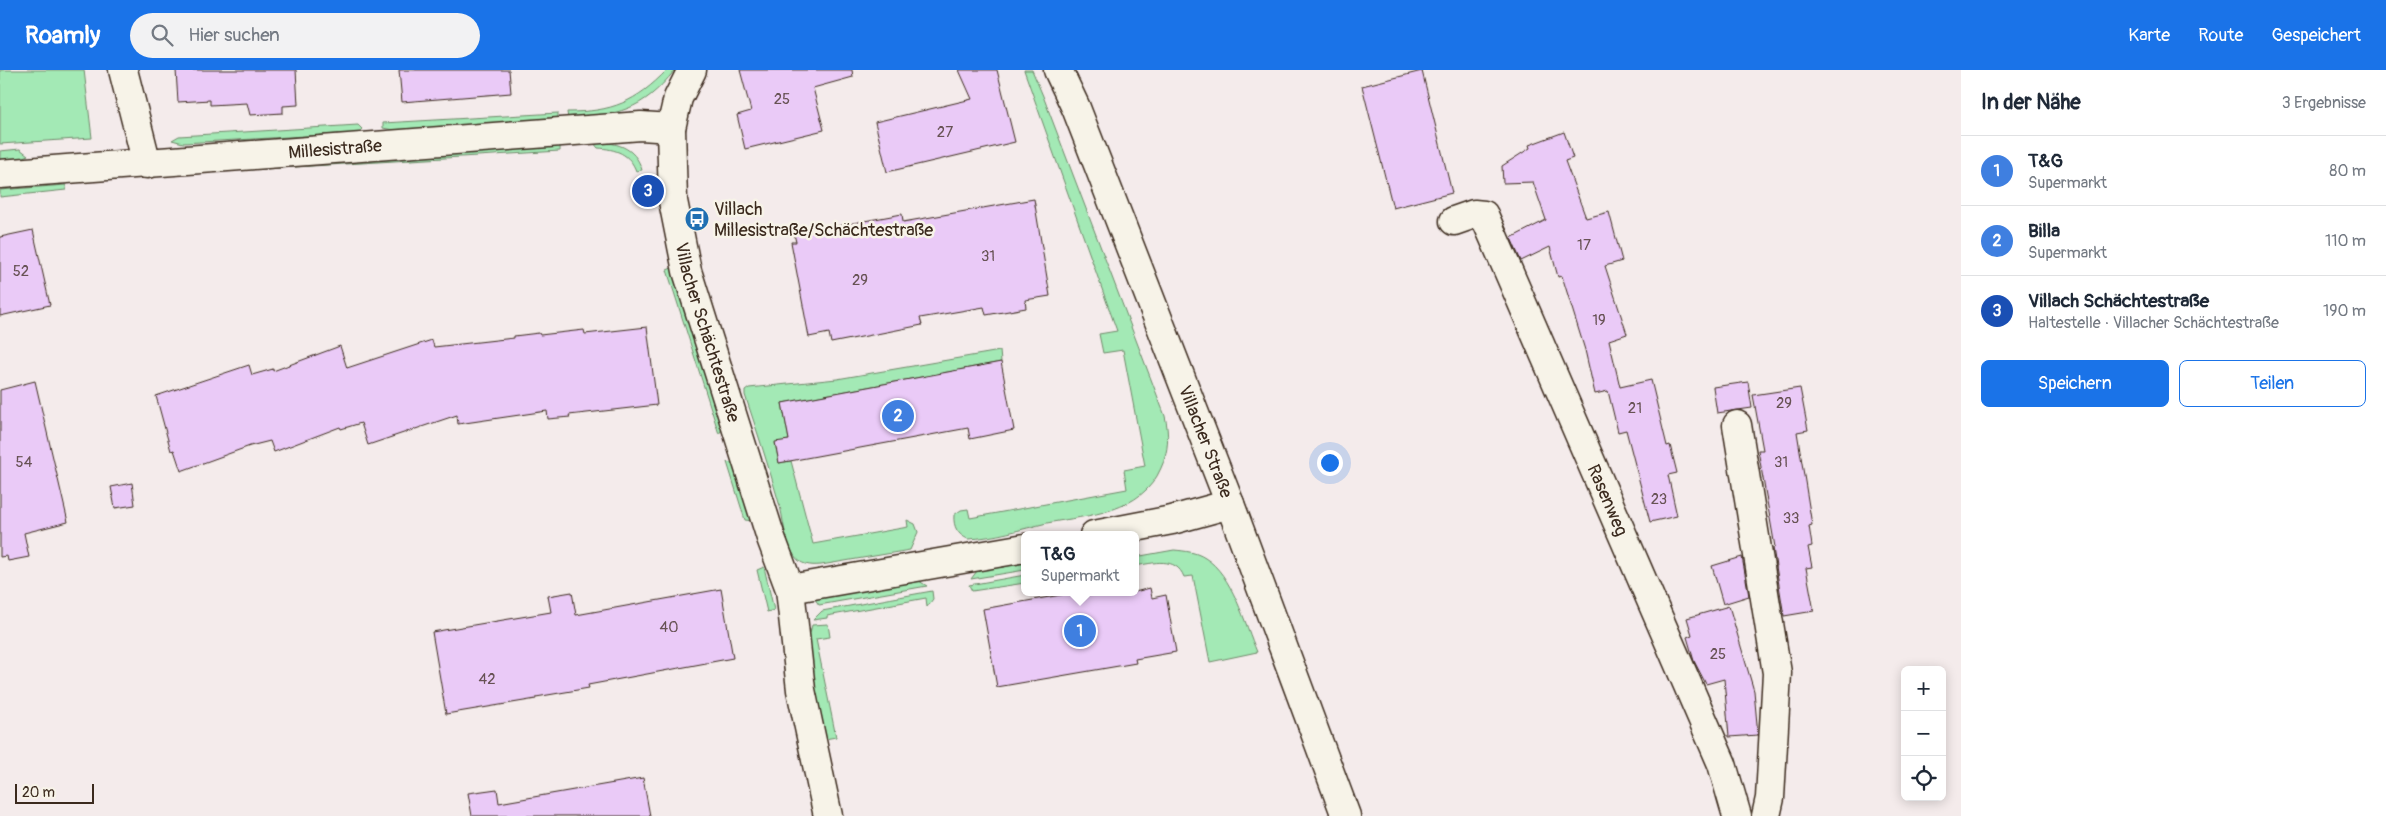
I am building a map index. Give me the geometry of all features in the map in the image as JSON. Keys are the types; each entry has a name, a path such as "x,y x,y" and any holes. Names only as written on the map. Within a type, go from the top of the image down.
{"street":[{"path":"123,70 147,164"},
{"name":"Villacher Schächtestraße","path":"692,70 678,98 671,128 673,202 687,271 771,538 790,590 801,690 828,816"},
{"name":"Villacher Straße","path":"1058,70 1076,108 1230,504 1346,816"},
{"path":"1063,70 1076,108"},
{"name":"Millesistraße","path":"0,174 641,126 671,128"},
{"name":"Rasenweg","path":"1454,221 1474,214 1484,215 1722,764 1737,816"},
{"path":"1737,424 1777,673 1770,798 1766,816"},
{"path":"1115,531 1172,520 1230,504"},
{"path":"790,590 1021,549"}],"green space":[{"path":"0,70 84,70 92,138 0,144"},
{"path":"667,70 675,70 663,84 640,103 615,112 568,119 567,112 597,110 622,103 645,90"},
{"path":"1024,70 1032,70 1043,96 1165,416 1168,435 1167,449 1164,462 1152,483 1128,503 1097,514 1047,523 998,535 968,539 959,533 954,523 954,515 961,510 968,509 970,518 1127,489 1124,470 1145,466 1123,350 1103,353 1099,334 1117,331"},
{"path":"558,113 558,121 393,130 383,128 383,123"},
{"path":"358,125 362,129 358,133 183,143 172,140 179,136"},
{"path":"593,142 609,143 623,147 639,162 642,170 636,171 630,160 622,154 598,148"},
{"path":"560,143 560,151 180,174"},
{"path":"20,149 28,155 0,166 0,151"},
{"path":"66,185 66,190 0,197 0,190"},
{"path":"674,267 723,427 719,434 667,270"},
{"path":"1000,351 1001,362 782,403 789,440 775,443 779,463 791,461 813,544 908,527 907,520 915,524 918,532 910,550 821,565 806,564 799,561 786,537 779,503 745,391 749,388 837,379"},
{"path":"727,462 735,464 753,521 745,520"},
{"path":"1174,550 1202,556 1214,565 1223,575 1237,600 1257,652 1210,662 1193,576 1184,577 1176,566 1163,562 1139,565 1139,556"},
{"path":"1021,564 1021,571 971,579 977,571"},
{"path":"764,567 774,610 767,612 757,570"},
{"path":"1021,576 1021,584 972,591 969,585"},
{"path":"919,581 927,586 819,605 815,599"},
{"path":"932,591 933,599 927,607 926,598 813,620 822,611"},
{"path":"828,624 830,637 816,639 836,737 819,740 803,636 810,633 812,625"}],"building":[{"path":"176,70 296,70 298,105 283,106 283,113 250,115 247,103 210,105 210,100 178,102"},
{"path":"399,70 509,70 511,93 402,102"},
{"path":"740,70 852,70 853,77 813,88 824,130 745,149 737,115 751,111"},
{"path":"959,70 997,70 1015,142 887,172 875,122 972,99"},
{"path":"1422,71 1452,193 1393,208 1362,86"},
{"path":"1564,132 1573,158 1565,161 1586,218 1609,212 1622,261 1605,266 1627,334 1609,340 1620,387 1651,380 1667,446 1670,445 1677,473 1668,475 1677,516 1650,522 1626,430 1618,432 1608,391 1595,394 1585,350 1562,276 1558,277 1550,247 1521,261 1511,238 1546,220 1533,182 1503,183 1502,166 1530,148 1529,145"},
{"path":"1034,199 1050,296 1025,300 1026,308 986,315 984,307 920,318 922,325 831,343 829,333 809,337 791,242 796,242 794,234 902,214 903,222"},
{"path":"33,230 50,305 0,316 0,237"},
{"path":"647,327 657,405 548,419 547,411 458,424 457,415 368,445 361,423 341,429 340,427 274,452 270,441 250,446 181,471 174,450 171,451 156,396 249,365 252,375 273,369 273,371 340,346 347,368 432,340 434,347 514,338 514,336 539,333 540,335 584,330 585,334"},
{"path":"1001,362 1014,430 970,439 968,428 779,463 775,442 789,440 782,403"},
{"path":"35,381 68,522 24,533 29,557 8,561 7,556 0,557 0,390"},
{"path":"1748,382 1752,408 1717,413 1713,387"},
{"path":"1800,388 1808,430 1797,432 1812,525 1809,526 1812,546 1808,547 1812,567 1806,568 1814,611 1784,616 1773,548 1775,547 1758,450 1763,450 1753,395"},
{"path":"132,483 135,505 115,508 111,487"},
{"path":"1742,557 1749,596 1723,604 1712,566"},
{"path":"1150,588 1152,598 1166,595 1176,652 1135,659 1136,663 997,687 983,609 1055,596 1139,596 1139,591"},
{"path":"721,589 733,658 588,685 589,688 536,697 536,699 446,714 432,632 551,612 548,596 572,592 576,615"},
{"path":"1729,606 1754,691 1758,735 1729,737 1724,679 1706,684 1694,661 1687,637 1692,635 1687,618"},
{"path":"643,778 650,816 472,816 468,793 497,789 499,803"}],"place":[{"name":"Villach Schächtestraße","path":"648,191"},
{"name":"Villach Millesistraße/Schächtestraße","path":"697,219"},
{"name":"Billa","path":"898,416"},
{"name":"T&G","path":"1080,631"}]}
